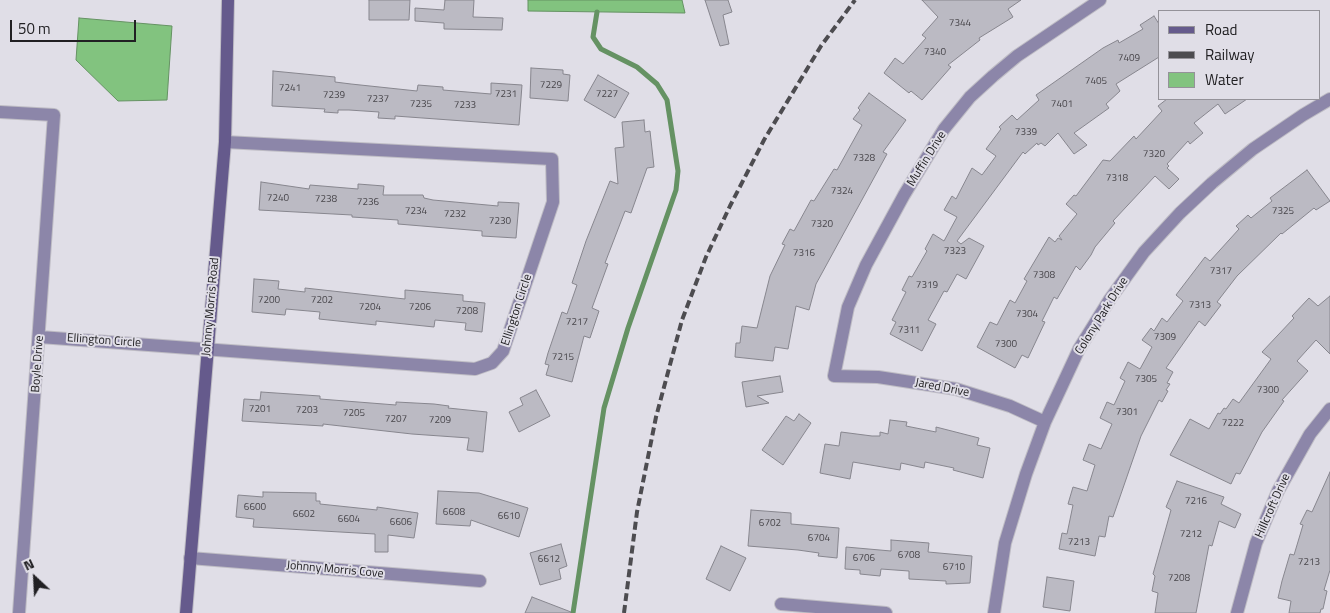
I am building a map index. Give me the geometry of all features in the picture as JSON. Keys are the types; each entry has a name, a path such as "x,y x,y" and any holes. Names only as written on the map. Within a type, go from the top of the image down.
{"street":[{"name":"Johnny Morris Road","path":"186,613 224,142 228,0"},
{"name":"Muffin Drive","path":"834,376 848,307 866,265 904,195 944,129 970,97 992,76 1100,0"},
{"name":"Colony Park Drive","path":"994,613 1005,543 1026,474 1046,422 1079,349 1110,299 1144,252 1180,213 1212,183 1254,149 1330,99"},
{"name":"Boyle Drive","path":"0,112 54,115 40,336 19,613"},
{"name":"Ellington Circle","path":"40,336 474,369 492,364 503,351 553,202 552,159 224,142"},
{"name":"Jared Drive","path":"834,376 878,378 956,389 1010,406 1046,422"},
{"name":"Hillcroft Drive","path":"1237,613 1256,543 1278,490 1310,434 1330,409"},
{"name":"Johnny Morris Cove","path":"190,558 480,581"},
{"path":"781,604 886,613"}],"water":[{"path":"528,0 682,0 685,13 528,11"},
{"path":"79,18 172,26 167,100 118,101 76,60"}],"building":[{"path":"369,0 410,0 409,20 369,20"},
{"path":"445,0 474,0 473,17 503,18 502,30 444,29 444,23 415,21 415,8 444,10"},
{"path":"705,0 728,0 732,12 723,15 729,44 720,46"},
{"path":"922,0 1021,0 1008,9 1013,17 979,38 980,40 948,65 951,67 922,100 911,91 909,93 884,73 895,58 903,64 926,38 922,35 938,17"},
{"path":"1154,16 1158,22 1158,58 1116,84 1120,91 1106,104 1109,108 1074,133 1087,145 1074,154 1058,133 1045,146 1041,143 1038,145 1037,143 1025,154 1023,152 957,241 961,244 969,238 984,246 966,279 957,274 947,292 944,291 928,320 936,324 922,351 890,334 896,322 892,320 906,292 902,290 909,276 912,277 927,251 925,249 933,234 944,241 957,217 944,210 952,196 956,199 972,168 982,175 996,156 986,149 1001,129 999,127 1012,115 1017,120 1039,100 1036,95 1103,48 1118,40 1119,43 1143,29 1140,25"},
{"path":"531,68 563,70 563,74 570,75 568,101 530,98"},
{"path":"273,71 335,77 335,82 417,91 418,85 443,87 443,90 491,94 491,83 522,85 519,125 395,116 395,119 378,118 379,112 338,110 338,113 324,112 325,109 272,106"},
{"path":"598,75 629,93 615,118 584,100"},
{"path":"869,93 906,120 883,152 887,154 816,284 809,310 796,306 788,349 775,347 773,361 735,357 736,343 740,343 742,326 757,328 770,276 785,245 782,244 790,229 794,231 811,200 814,201 834,169 837,170 862,125 853,119 860,110 858,108"},
{"path":"1166,100 1246,100 1225,114 1218,104 1194,123 1203,133 1190,144 1188,141 1167,164 1169,166 1167,168 1179,179 1169,189 1155,176 1113,221 1115,223 1095,247 1080,270 1076,266 1057,299 1054,297 1042,321 1045,322 1028,358 1022,355 1015,368 977,347 990,322 997,325 1010,300 1015,303 1027,281 1024,279 1049,237 1055,242 1058,238 1062,240 1059,236 1077,214 1066,204 1074,195 1076,196 1103,160 1110,161 1134,136 1136,139 1162,111 1158,106"},
{"path":"644,120 645,132 650,131 654,167 647,168 631,213 625,211 605,263 608,264 592,308 599,311 590,338 584,336 572,382 546,375 549,365 545,364 548,353 562,312 567,314 577,285 572,283 586,241 610,181 618,184 615,148 624,147 622,122"},
{"path":"1307,170 1330,201 1316,210 1314,208 1281,233 1237,276 1217,302 1221,305 1205,326 1199,321 1166,368 1173,372 1167,383 1170,384 1166,390 1168,391 1162,402 1159,400 1141,436 1113,517 1109,516 1105,537 1099,536 1095,556 1059,549 1062,533 1067,534 1073,505 1068,504 1073,487 1087,491 1095,465 1083,460 1089,444 1101,449 1112,424 1100,418 1107,402 1114,405 1125,381 1120,378 1128,362 1140,369 1152,347 1142,340 1151,328 1154,331 1162,318 1167,322 1183,301 1176,295 1205,257 1210,261 1239,229 1236,226 1248,215 1251,218 1272,201 1270,198"},
{"path":"261,182 309,189 310,185 358,189 358,184 384,186 383,195 423,195 424,198 433,200 498,206 498,202 519,203 516,238 482,236 482,231 398,224 398,220 352,217 352,215 259,210"},
{"path":"254,279 279,281 278,289 305,292 305,288 405,299 405,290 463,295 463,301 485,303 482,332 465,330 466,323 435,320 434,327 376,321 376,325 319,319 320,312 286,309 285,315 252,312"},
{"path":"1330,296 1330,354 1316,340 1297,361 1308,371 1282,400 1284,401 1262,432 1240,474 1236,473 1231,484 1170,455 1190,419 1209,429 1218,413 1220,414 1224,408 1226,409 1233,399 1239,403 1271,359 1262,352 1294,318 1292,316 1309,298 1318,306"},
{"path":"780,376 783,392 757,396 769,403 746,407 742,382"},
{"path":"536,390 550,416 519,432 509,412 523,405 520,398"},
{"path":"261,392 320,396 320,399 396,405 396,402 434,404 449,406 448,408 487,412 483,452 467,450 469,438 323,424 323,426 242,421 244,399 260,400"},
{"path":"799,414 811,423 783,465 762,450 786,416 794,421"},
{"path":"890,420 907,422 906,426 936,432 936,427 979,438 977,445 990,448 983,478 953,470 954,468 925,462 924,468 901,463 900,470 853,462 850,479 820,473 825,444 839,446 841,432 872,436 880,436 880,432 888,434"},
{"path":"1330,472 1330,570 1324,590 1327,591 1323,609 1321,609 1320,613 1289,613 1291,601 1278,598 1282,581 1290,554 1294,555 1303,525 1300,524 1307,510 1312,512"},
{"path":"1177,481 1224,497 1221,504 1241,514 1235,528 1219,521 1212,546 1209,545 1196,613 1155,613 1158,593 1152,591 1155,576 1153,574 1171,510 1166,507"},
{"path":"438,491 479,493 528,508 519,537 471,520 470,526 436,524"},
{"path":"263,492 316,493 316,501 320,501 320,504 377,510 377,507 418,513 414,538 388,535 388,552 375,552 375,534 253,527 254,519 236,517 238,495 263,497"},
{"path":"751,510 791,513 791,524 839,528 837,558 818,556 819,553 798,550 748,546"},
{"path":"891,540 929,543 928,552 972,556 970,583 946,584 946,581 909,579 909,571 881,569 880,576 860,574 860,570 845,569 846,547 891,551"},
{"path":"561,544 567,566 559,569 561,579 540,585 530,553"},
{"path":"721,546 746,558 730,591 706,579"},
{"path":"1047,577 1074,581 1070,611 1043,607"},
{"path":"532,597 571,612 525,613"}],"waterway":[{"path":"573,613 604,408 628,328 676,190 678,171 667,100 657,84 637,67 601,49 593,37 597,12"}],"railway":[{"path":"624,613 637,512 656,417 682,320 706,257 764,140 821,46 855,0"}]}
